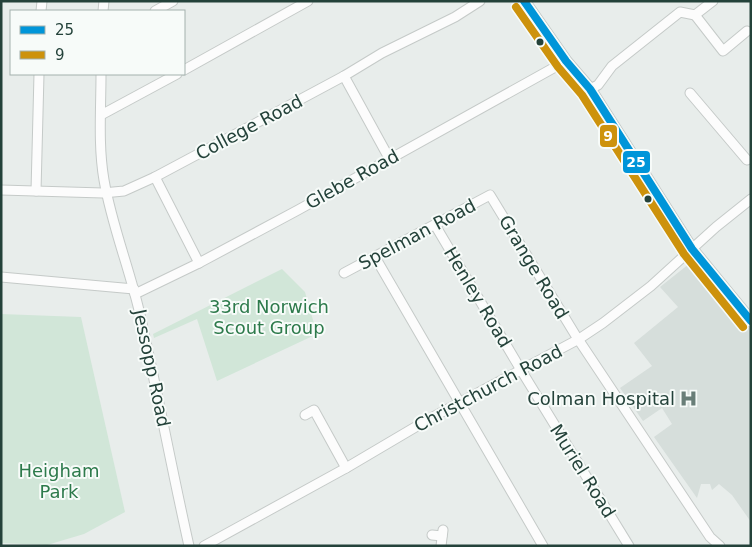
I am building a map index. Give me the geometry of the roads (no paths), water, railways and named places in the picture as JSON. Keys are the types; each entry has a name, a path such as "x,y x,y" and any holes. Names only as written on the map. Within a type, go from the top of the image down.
{"street":[{"path":"158,10 173,1"},
{"path":"185,69 308,1"},
{"name":"College Road","path":"1,190 107,193 124,191 155,177 480,1"},
{"path":"694,15 713,1"},
{"path":"528,2 566,61 590,89 692,249 751,321"},
{"path":"590,89 598,85 612,66 680,12 694,15 723,51 748,31"},
{"name":"Glebe Road","path":"135,291 199,263 566,61"},
{"path":"36,191 39,75"},
{"name":"Jessopp Road","path":"102,75 102,153 107,193 135,291 160,401 189,546"},
{"path":"101,115 175,75"},
{"path":"344,76 389,158"},
{"path":"690,93 748,160"},
{"path":"155,177 199,263"},
{"name":"Spelman Road","path":"344,273 490,195"},
{"name":"Grange Road","path":"490,195 579,340 710,536 720,546"},
{"name":"Christchurch Road","path":"204,546 461,402 579,340 644,291 716,227 751,199"},
{"name":"Henley Road","path":"435,225 521,370"},
{"path":"375,257 543,546"},
{"path":"1,277 135,291"},
{"name":"Muriel Road","path":"521,370 629,546"},
{"path":"313,410 346,468"},
{"path":"432,535 442,537"}],"place":[{"name":"Colman Hospital","path":"689,398"}],"park label":[{"name":"33rd Norwich Scout Group","path":"269,316"},
{"name":"Heigham Park","path":"59,480"}]}
